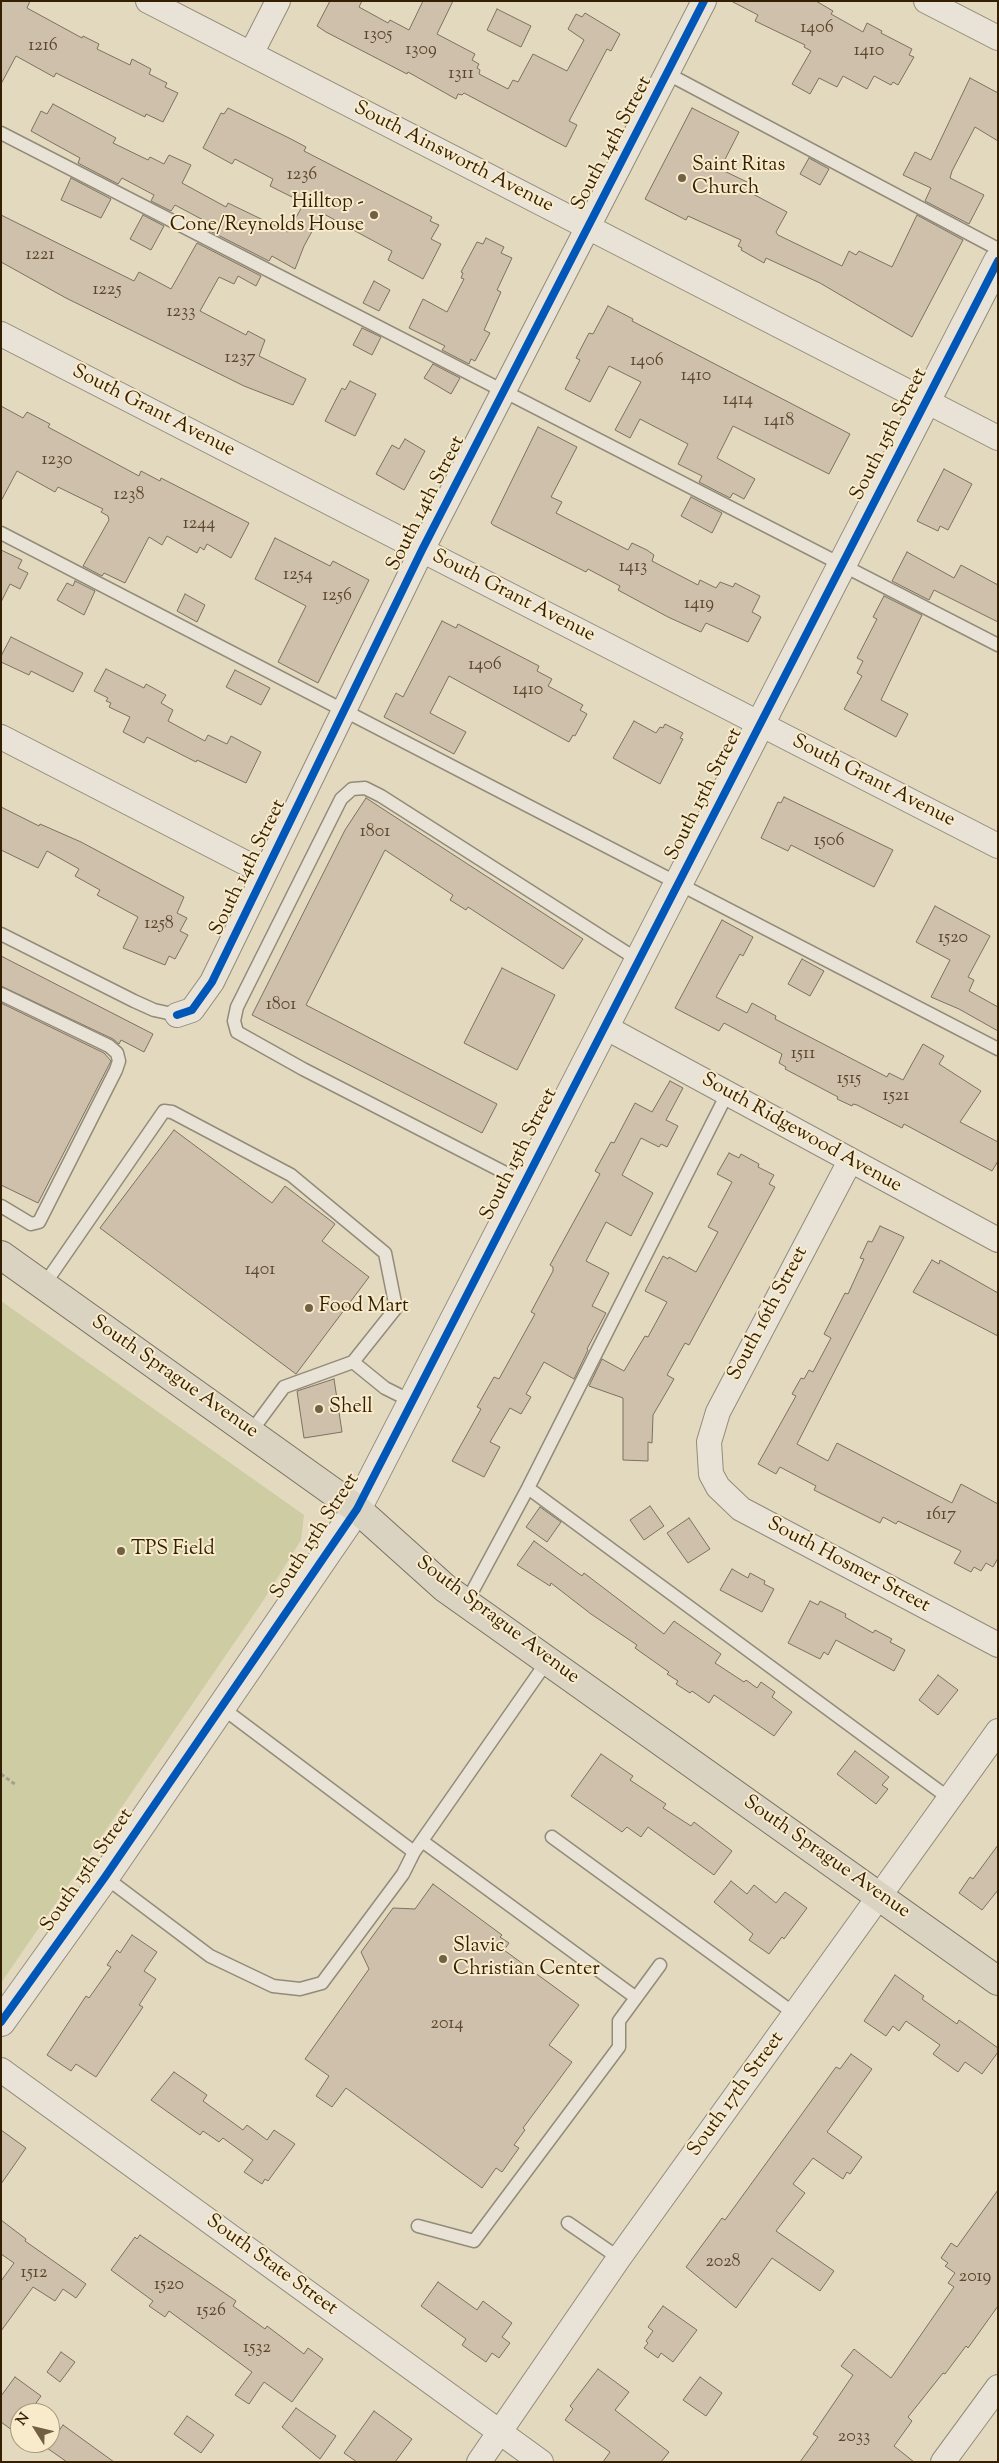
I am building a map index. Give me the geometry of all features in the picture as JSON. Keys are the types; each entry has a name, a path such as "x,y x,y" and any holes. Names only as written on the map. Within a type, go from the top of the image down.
{"main road":[{"name":"South Sprague Avenue","path":"1,1255 357,1509 445,1588 996,1977"}],"street":[{"name":"South Ainsworth Avenue","path":"148,1 998,438"},
{"path":"251,54 278,1"},
{"name":"South 14th Street","path":"177,1015 192,1010 206,993 422,550 704,1"},
{"path":"926,1 998,38"},
{"name":"South 15th Street","path":"1,2022 105,1877 357,1509 411,1400 525,1183 998,260"},
{"name":"South Grant Avenue","path":"1,334 998,846"},
{"path":"1,737 265,873"},
{"name":"South Ridgewood Avenue","path":"605,1027 998,1240"},
{"name":"South 16th Street","path":"711,1474 708,1457 709,1442 718,1412 850,1161"},
{"name":"South Hosmer Street","path":"711,1474 718,1487 741,1509 998,1645"},
{"name":"South 17th Street","path":"479,2462 619,2258 998,1731"},
{"name":"South State Street","path":"1,2070 541,2462"},
{"path":"943,2462 998,2387"}],"lane":[{"path":"668,74 998,249"},
{"path":"1,133 998,645"},
{"path":"1,533 998,1048"},
{"path":"525,1183 303,1069 237,1032 234,1021 237,1006 341,799 352,789 365,788 381,796 638,960"},
{"path":"1,934 134,1001 154,1010 177,1015"},
{"path":"1,994 109,1046 117,1053 119,1060 116,1070 39,1222 31,1224 1,1206"},
{"path":"466,1603 528,1488 727,1094"},
{"path":"44,1286 164,1111 172,1112 291,1175 385,1254 396,1308 353,1362 284,1387 250,1433"},
{"path":"353,1362 385,1388 411,1400"},
{"path":"528,1488 950,1799"},
{"path":"105,1877 210,1956 273,1986 300,1990 322,1983 403,1874 414,1852 548,1660"},
{"path":"221,1707 414,1852"},
{"path":"552,1837 795,2014"},
{"path":"422,1841 635,1997"},
{"path":"418,2226 474,2241 619,2047 619,2021 660,1965"},
{"path":"568,2223 619,2258"}],"path":[{"path":"1,1774 16,1785"}],"shaded area":[{"name":"TPS Field","path":"1,1301 304,1515 301,1540 263,1601 1,1983"}],"building":[{"path":"1,1 30,1 27,8 82,38 83,36 99,44 97,49 130,65 132,59 151,69 149,74 167,83 165,87 178,93 163,122 146,114 145,117 56,73 54,77 16,56 1,84"},
{"path":"330,1 362,1 359,7 388,23 390,20 409,30 423,1 453,1 437,34 475,54 472,60 479,64 477,68 480,70 479,74 508,89 513,80 518,82 533,54 567,71 584,40 568,29 576,14 582,17 585,13 620,34 611,51 607,49 569,121 577,125 566,147 464,93 462,95 458,94 456,99 408,72 407,74 326,32 317,26"},
{"path":"731,1 816,1 833,11 831,14 863,32 867,23 882,31 881,33 912,49 909,55 914,57 898,85 893,82 891,85 874,76 867,89 843,76 837,87 819,78 810,94 792,84 811,51 804,47 805,45 755,21 758,15"},
{"path":"497,9 531,26 521,47 487,30"},
{"path":"970,78 998,93 998,141 975,127 952,171 950,178 984,195 969,224 925,201 931,188 903,175 915,152 931,160"},
{"path":"53,104 116,138 113,143 148,160 150,157 164,164 169,155 191,165 182,183 226,207 228,203 288,232 304,203 270,186 273,179 235,159 232,164 203,148 221,113 224,114 228,108 306,147 304,151 432,217 430,221 439,225 431,239 441,244 423,279 388,260 392,251 322,213 304,246 295,269 272,256 269,261 204,228 207,222 175,205 171,211 151,201 154,195 122,178 118,184 78,163 80,158 31,131 41,111 47,114"},
{"path":"692,108 739,132 720,169 747,182 745,186 751,189 749,192 787,212 776,232 778,235 842,266 849,251 856,255 859,251 892,267 917,215 963,240 912,337 820,283 766,258 764,263 741,250 742,248 738,246 741,240 688,216 686,220 645,199"},
{"path":"809,158 829,169 820,185 800,174"},
{"path":"71,178 111,199 101,218 61,200"},
{"path":"1,215 134,281 139,272 171,289 197,243 261,276 256,286 238,276 234,284 219,277 200,311 246,335 248,331 265,340 259,356 306,379 293,405 244,386 66,298 1,262"},
{"path":"143,215 164,226 151,250 130,239"},
{"path":"486,238 504,247 501,253 512,258 497,290 501,292 484,330 490,333 475,361 471,359 469,364 442,350 445,346 409,328 423,299 447,312 464,279 461,278 463,273 461,272 477,242 483,244"},
{"path":"374,281 390,290 379,311 363,303"},
{"path":"608,306 633,319 632,321 850,434 829,474 733,426 717,458 755,479 744,499 733,493 730,498 699,482 702,476 678,464 688,444 640,419 630,438 615,430 641,382 609,366 590,402 565,389 580,360 576,358 589,333 593,334"},
{"path":"362,328 381,337 372,355 353,345"},
{"path":"433,364 460,378 451,394 424,378"},
{"path":"350,381 376,394 355,436 325,421 342,388 345,390"},
{"path":"1,406 23,418 27,412 50,424 48,427 139,476 141,471 160,481 161,478 249,523 231,558 207,544 204,550 200,547 197,553 167,536 162,545 149,537 125,583 104,573 102,576 83,566 109,520 108,516 101,512 103,509 58,487 55,492 17,471 1,501"},
{"path":"538,427 577,447 551,497 562,502 556,513 628,550 632,543 647,550 654,555 652,561 698,585 700,580 716,588 720,582 733,587 735,583 760,596 752,612 761,617 748,642 706,623 701,632 668,617 618,590 620,586 588,569 586,572 491,523"},
{"path":"405,439 425,451 404,490 376,474 392,445 399,449"},
{"path":"944,469 972,484 948,530 940,526 938,531 917,521"},
{"path":"691,497 722,513 712,533 681,516"},
{"path":"275,538 330,566 333,561 369,580 318,683 278,662 306,606 255,579"},
{"path":"1,550 22,560 18,568 28,573 20,589 10,584 1,602"},
{"path":"907,552 954,578 961,565 998,585 998,622 934,590 929,600 892,581"},
{"path":"75,581 95,591 84,615 57,600 67,583 73,586"},
{"path":"185,594 205,605 197,622 177,611"},
{"path":"884,596 922,615 881,700 908,714 896,737 844,709 862,676 857,673 863,661 857,658 877,619 873,617"},
{"path":"442,621 456,628 458,624 539,666 537,671 552,679 548,686 583,705 580,710 587,714 575,736 573,735 569,742 449,676 430,713 466,732 454,754 384,717 396,693 403,697"},
{"path":"11,637 83,673 73,692 31,671 29,675 1,662 1,656"},
{"path":"106,669 144,688 146,684 166,695 161,703 173,710 168,721 205,741 208,735 227,744 231,736 261,752 246,783 197,760 196,762 147,737 144,743 123,732 130,717 109,707 111,703 106,701 108,698 94,691"},
{"path":"235,670 270,688 261,705 226,687"},
{"path":"634,721 656,733 665,724 683,733 680,738 683,739 660,784 613,758"},
{"path":"784,797 893,850 874,887 791,845 788,851 761,838 778,802 781,803"},
{"path":"366,798 583,939 563,969 468,907 466,910 450,900 453,895 385,850 306,1005 497,1104 482,1133 252,1015 345,830"},
{"path":"1,807 39,826 40,824 81,842 184,897 177,913 187,918 180,931 188,935 175,959 169,956 165,965 123,948 138,917 97,895 100,890 75,876 79,869 47,851 38,868 1,850"},
{"path":"935,906 990,936 968,977 974,980 969,991 998,1007 998,1031 959,1009 931,997 950,960 916,942"},
{"path":"722,920 753,937 743,956 740,954 716,997 747,1013 752,1003 776,1016 775,1019 887,1077 889,1073 903,1080 923,1044 944,1056 939,1064 981,1091 960,1122 998,1142 998,1161 992,1171 904,1124 902,1128 857,1105 853,1104 852,1106 837,1099 838,1097 785,1069 786,1067 779,1063 782,1054 724,1023 719,1031 675,1008"},
{"path":"1,956 153,1034 144,1052 121,1040 119,1044 113,1039 1,986"},
{"path":"802,959 824,971 810,996 788,984"},
{"path":"502,968 555,995 517,1070 464,1043"},
{"path":"1,1003 104,1053 111,1061 38,1203 1,1185"},
{"path":"670,1081 683,1088 666,1120 678,1126 667,1147 661,1144 659,1147 641,1138 622,1175 653,1193 631,1236 606,1222 586,1261 609,1273 592,1306 606,1313 574,1379 544,1362 526,1394 531,1397 521,1414 510,1408 490,1442 500,1447 484,1477 452,1461 481,1409 477,1407 494,1377 499,1379 535,1314 531,1312 553,1271 553,1267 550,1265 600,1174 595,1171 611,1142 614,1143 635,1103 652,1112"},
{"path":"174,1130 272,1203 285,1186 335,1224 322,1241 369,1277 296,1374 100,1228"},
{"path":"729,1153 739,1158 741,1154 759,1164 758,1167 774,1175 769,1184 775,1187 689,1345 685,1343 667,1375 674,1379 653,1415 652,1443 648,1442 648,1461 623,1460 623,1398 589,1386 602,1359 624,1371 645,1336 648,1337 667,1302 645,1291 663,1256 668,1259 669,1257 696,1272 718,1232 708,1227 732,1182 717,1174"},
{"path":"880,1226 904,1237 797,1444 828,1461 837,1443 952,1503 961,1484 998,1504 998,1558 993,1567 986,1563 981,1571 974,1567 971,1572 954,1563 961,1551 898,1521 896,1524 883,1517 880,1523 814,1490 816,1486 780,1467 776,1474 758,1464 796,1396 792,1394 801,1378 804,1379 809,1370 813,1372 831,1338 824,1334 845,1293 848,1294 864,1259 860,1258 868,1241 872,1242"},
{"path":"932,1260 939,1264 940,1260 998,1293 998,1336 913,1292"},
{"name":"Shell","path":"334,1379 342,1432 304,1438 297,1391"},
{"path":"650,1506 664,1526 644,1540 630,1520"},
{"path":"540,1507 561,1522 547,1542 526,1527"},
{"path":"689,1518 710,1549 688,1563 667,1533"},
{"path":"534,1541 582,1576 584,1573 664,1634 674,1621 721,1654 715,1663 757,1688 761,1682 775,1692 772,1697 792,1712 774,1736 714,1695 709,1703 692,1691 690,1693 676,1684 678,1681 667,1674 669,1672 635,1648 637,1645 591,1614 551,1583 550,1586 517,1565"},
{"path":"732,1569 748,1578 750,1573 765,1581 764,1584 774,1589 762,1612 720,1590"},
{"path":"810,1601 818,1605 820,1601 846,1614 845,1617 873,1633 875,1630 892,1639 890,1642 905,1650 894,1671 836,1640 828,1655 824,1652 820,1659 788,1643"},
{"path":"938,1675 958,1690 938,1715 919,1700"},
{"path":"855,1751 889,1777 882,1785 888,1789 876,1804 837,1774"},
{"path":"601,1754 633,1776 630,1780 666,1804 663,1808 691,1826 694,1822 732,1851 714,1875 648,1827 641,1837 627,1827 622,1832 571,1796"},
{"path":"998,1845 998,1890 982,1910 959,1893 970,1877 973,1879"},
{"path":"731,1881 747,1894 754,1885 776,1903 785,1892 807,1908 784,1939 782,1937 769,1954 749,1940 753,1934 714,1902"},
{"path":"433,1884 502,1935 500,1937 509,1943 504,1950 579,2005 549,2045 572,2062 523,2128 525,2130 514,2145 519,2148 502,2172 496,2168 482,2188 346,2088 332,2107 316,2096 329,2076 305,2059 369,1969 361,1952 393,1908 415,1909"},
{"path":"132,1935 157,1952 144,1971 156,1979 139,2005 143,2007 96,2077 76,2064 71,2071 47,2055 86,1996 89,1998 111,1967 107,1965 117,1950 120,1953"},
{"path":"895,1975 924,1996 922,1999 957,2024 959,2020 998,2048 998,2052 982,2074 965,2062 958,2072 933,2054 940,2045 906,2021 899,2031 893,2026 886,2036 864,2021"},
{"path":"851,2054 872,2069 827,2132 862,2157 850,2174 847,2172 843,2179 813,2158 793,2184 805,2193 776,2231 834,2271 820,2291 772,2258 736,2308 686,2267 722,2218 725,2220 836,2067 840,2069"},
{"path":"174,2072 207,2095 203,2101 243,2130 247,2125 267,2140 274,2130 295,2144 268,2181 265,2179 262,2184 244,2172 253,2160 223,2138 219,2142 203,2131 200,2135 151,2100"},
{"path":"1,2130 26,2148 1,2184"},
{"path":"998,2190 998,2306 968,2348 966,2346 908,2417 912,2421 894,2446 914,2462 800,2462 818,2437 813,2434 853,2375 841,2366 854,2349 891,2378 954,2287 948,2283 955,2273 945,2266 948,2263 941,2258 951,2243 957,2247"},
{"path":"1,2220 26,2239 25,2241 86,2284 76,2298 63,2289 55,2301 33,2287 1,2331 1,2281 14,2263 1,2254"},
{"path":"140,2235 236,2301 233,2306 265,2329 267,2326 304,2354 308,2348 323,2359 292,2402 264,2382 249,2404 235,2395 252,2372 169,2311 165,2317 149,2306 153,2301 111,2270 135,2237 137,2239"},
{"path":"438,2282 477,2310 483,2301 512,2323 502,2337 510,2343 499,2358 492,2353 486,2362 462,2345 466,2339 421,2306"},
{"path":"663,2306 697,2330 673,2362 661,2353 658,2358 644,2348 648,2343 646,2341 653,2331 648,2327"},
{"path":"61,2352 75,2362 60,2382 47,2372"},
{"path":"598,2369 629,2392 615,2410 669,2452 661,2462 603,2462 610,2452 565,2420 573,2409 570,2406"},
{"path":"15,2377 41,2396 36,2403 10,2403 10,2429 1,2422 1,2396"},
{"path":"700,2377 722,2393 706,2416 683,2400"},
{"path":"296,2408 336,2436 320,2459 282,2427"},
{"path":"374,2411 412,2439 395,2462 357,2462 344,2453"},
{"path":"187,2416 214,2435 201,2453 174,2434"},
{"path":"63,2425 114,2462 67,2462 54,2453 60,2453 60,2429"}],"cycle path":[{"path":"177,1015 192,1010 212,982 422,550 704,1"},
{"path":"1,2022 105,1877 357,1509 998,261"}],"place":[{"name":"Saint Ritas Church","path":"682,178"},
{"name":"Hilltop - Cone/Reynolds House","path":"374,215"},
{"name":"Food Mart","path":"309,1308"},
{"name":"Shell","path":"319,1409"},
{"name":"TPS Field","path":"121,1551"},
{"name":"Slavic Christian Center","path":"443,1959"}]}
